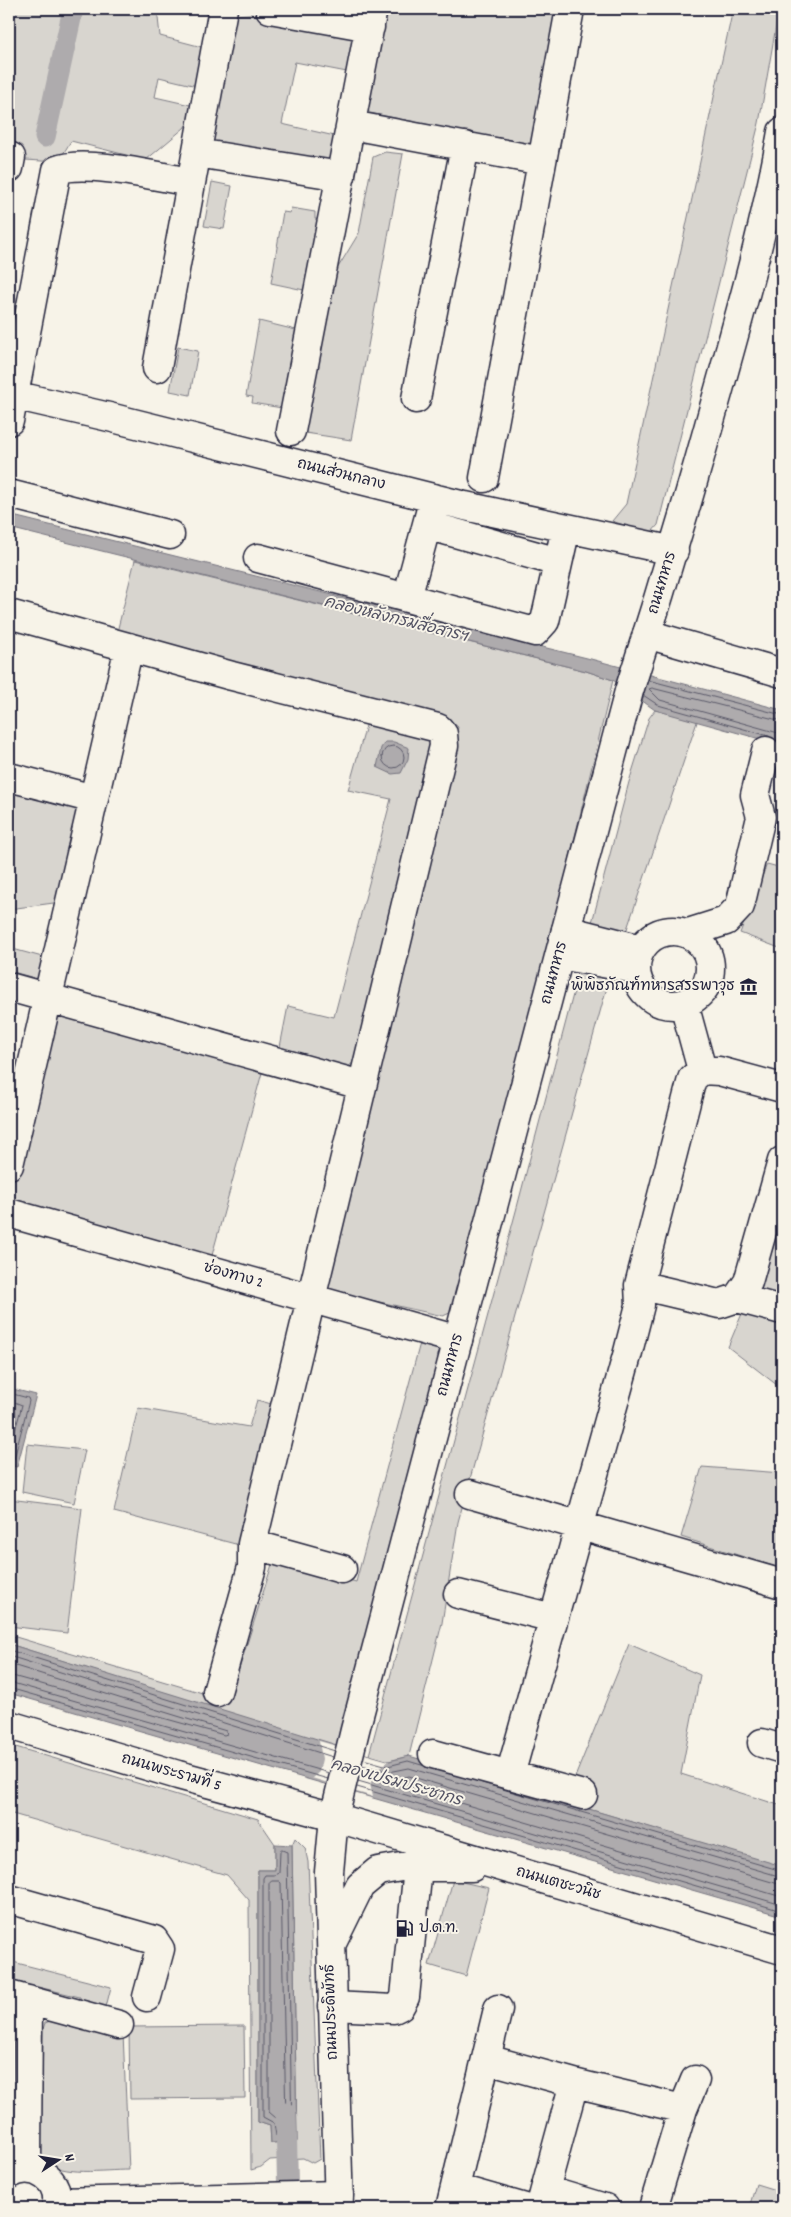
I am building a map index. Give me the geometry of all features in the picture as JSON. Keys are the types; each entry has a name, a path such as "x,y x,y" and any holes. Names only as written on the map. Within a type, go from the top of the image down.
{"main road":[{"path":"157,368 223,9"},
{"path":"270,9 372,18 291,431"},
{"path":"484,478 570,9"},
{"path":"351,125 542,161"},
{"name":"ถนนทหาร","path":"334,1817 355,1730 629,691 674,551 748,289 782,132"},
{"path":"416,399 465,146"},
{"path":"197,153 341,176"},
{"path":"10,403 57,170 68,166 118,170 191,182"},
{"name":"ถนนส่วนกลาง","path":"10,403 109,417 434,498 674,551"},
{"path":"9,494 170,535"},
{"path":"407,598 434,498"},
{"path":"427,525 558,562"},
{"path":"258,558 535,632 545,621 566,528"},
{"path":"9,614 232,676 438,728 443,734 444,746 252,1544 252,1567 217,1692"},
{"path":"644,643 782,673"},
{"path":"9,1165 129,647"},
{"path":"688,933 726,922 740,906 761,817 755,795 766,751"},
{"path":"9,777 94,799"},
{"path":"675,930 688,933 698,940 706,950 710,962 710,974 706,986 699,996 677,1006 664,1005 653,1000 641,987 638,959 652,937 663,932 675,930"},
{"path":"563,943 638,959"},
{"path":"9,987 361,1086"},
{"path":"684,1004 702,1070"},
{"path":"510,1774 640,1306 639,1285 692,1078 702,1070 719,1071 782,1088"},
{"path":"737,1298 748,1282 782,1161"},
{"name":"ช่องทาง 2","path":"9,1213 458,1340"},
{"path":"639,1285 719,1304 737,1298 782,1310"},
{"path":"470,1494 782,1584"},
{"path":"252,1544 342,1569"},
{"path":"458,1594 554,1618"},
{"name":"ถนนพระรามที่ 5","path":"9,1725 178,1775 334,1817"},
{"path":"433,1754 510,1774 583,1796"},
{"name":"ถนนเตชะวนิช","path":"334,1817 782,1950"},
{"name":"ถนนประดิพัทธ์","path":"330,2199 332,2006 330,1872 334,1817"},
{"path":"330,1947 360,1886 378,1870 402,1867 497,1866"},
{"path":"332,2006 394,2009 400,2006 405,1997 418,1867"},
{"path":"9,1899 154,1940 160,1950 147,1997"},
{"path":"119,2025 18,1998 18,2172 46,2175 57,2192 57,2205 235,2196 330,2199"},
{"path":"498,2009 488,2059 453,2198 525,2208"},
{"path":"488,2059 574,2083 683,2109"},
{"path":"653,2208 683,2109 695,2080"},
{"path":"574,2083 543,2199 605,2208"}],"shaded area":[{"path":"12,9 157,9 160,36 206,48 201,87 159,77 155,97 199,107 184,128 146,160 71,141 58,162 9,159 9,18"},
{"path":"382,9 563,9 535,146 370,113 365,106"},
{"path":"733,9 779,9 759,123 658,525 650,534 612,521 626,504"},
{"path":"250,14 358,38 352,73 295,62 282,124 339,137 333,164 212,146 208,137 233,15"},
{"path":"385,152 403,154 351,440 299,432 331,279 359,233 373,157"},
{"path":"212,182 232,186 224,229 204,226"},
{"path":"291,208 315,212 315,219 321,220 308,287 304,290 271,283 283,212 290,213"},
{"path":"259,321 296,330 299,338 282,408 252,403 253,397 246,396"},
{"path":"178,347 198,351 190,395 170,391"},
{"path":"135,560 586,671 613,680 503,1132 452,1312 443,1316 321,1289 458,727 453,723 116,636"},
{"path":"655,710 698,719 605,994 537,1238 458,1522 442,1623 409,1756 389,1761 369,1755 516,1211 629,782 649,718"},
{"path":"369,715 435,738 354,1062 348,1067 279,1052 288,1006 334,1017 391,799 348,790"},
{"path":"9,787 86,809 61,902 9,909"},
{"path":"767,864 782,868 782,949 740,933"},
{"path":"9,948 46,958 42,980 9,971"},
{"path":"57,1011 263,1069 211,1259 9,1202 9,1186"},
{"path":"782,1224 782,1305 755,1297"},
{"path":"746,1304 782,1314 782,1389 728,1347"},
{"path":"420,1343 437,1346 440,1373 338,1747 9,1644 9,1635 229,1701 274,1558 356,1582"},
{"path":"257,1400 275,1405 243,1546 114,1512 138,1408 249,1427"},
{"path":"27,1444 85,1450 74,1503 22,1492"},
{"path":"702,1467 782,1473 782,1569 681,1537"},
{"path":"9,1499 82,1508 67,1633 9,1626"},
{"path":"629,1644 700,1675 681,1774 782,1806 782,1867 565,1802"},
{"path":"9,1745 258,1819 275,1844 275,1870 258,1870 258,2122 270,2126 271,2143 297,2141 292,1845 295,1838 305,1848 308,1862 320,2159 313,2163 303,2158 270,2160 261,2167 251,2170 249,1900 227,1875 9,1813"},
{"path":"453,1880 489,1888 466,1976 429,1965"},
{"path":"9,1961 111,1987 106,2007 100,2012 81,2007 80,1997 9,1980"},
{"path":"55,2019 123,2034 129,2170 72,2171 61,2169 41,2160 43,2029 45,2023"},
{"path":"244,2026 245,2098 130,2099 129,2027"},
{"path":"756,2184 782,2192 782,2208 749,2208"}],"water":[{"name":"คลองหลังกรมสื่อสารฯ","path":"9,515 587,658 782,710 782,745 655,710 613,680 586,671 9,528"},
{"path":"385,742 394,742 409,748 408,759 401,773 392,774 377,767 381,748"},
{"path":"9,1388 36,1395 17,1467 9,1465"},
{"name":"คลองเปรมประชากร","path":"9,1644 389,1761 409,1756 782,1866 782,1916 9,1693"},
{"path":"275,1844 292,1845 297,2142 271,2143 270,2126 258,2122 258,1870 275,1870"}],"pier":[{"path":"319,1741 389,1761 377,1770 370,1784 373,1797 312,1778 319,1772 322,1759"}],"waterway":[{"path":"45,137 73,9"},
{"path":"286,2113 288,2208"}],"place":[{"name":"พิพิธภัณฑ์ทหารสรรพาวุธ","path":"749,987"},
{"name":"ป.ต.ท.","path":"405,1929"}]}
